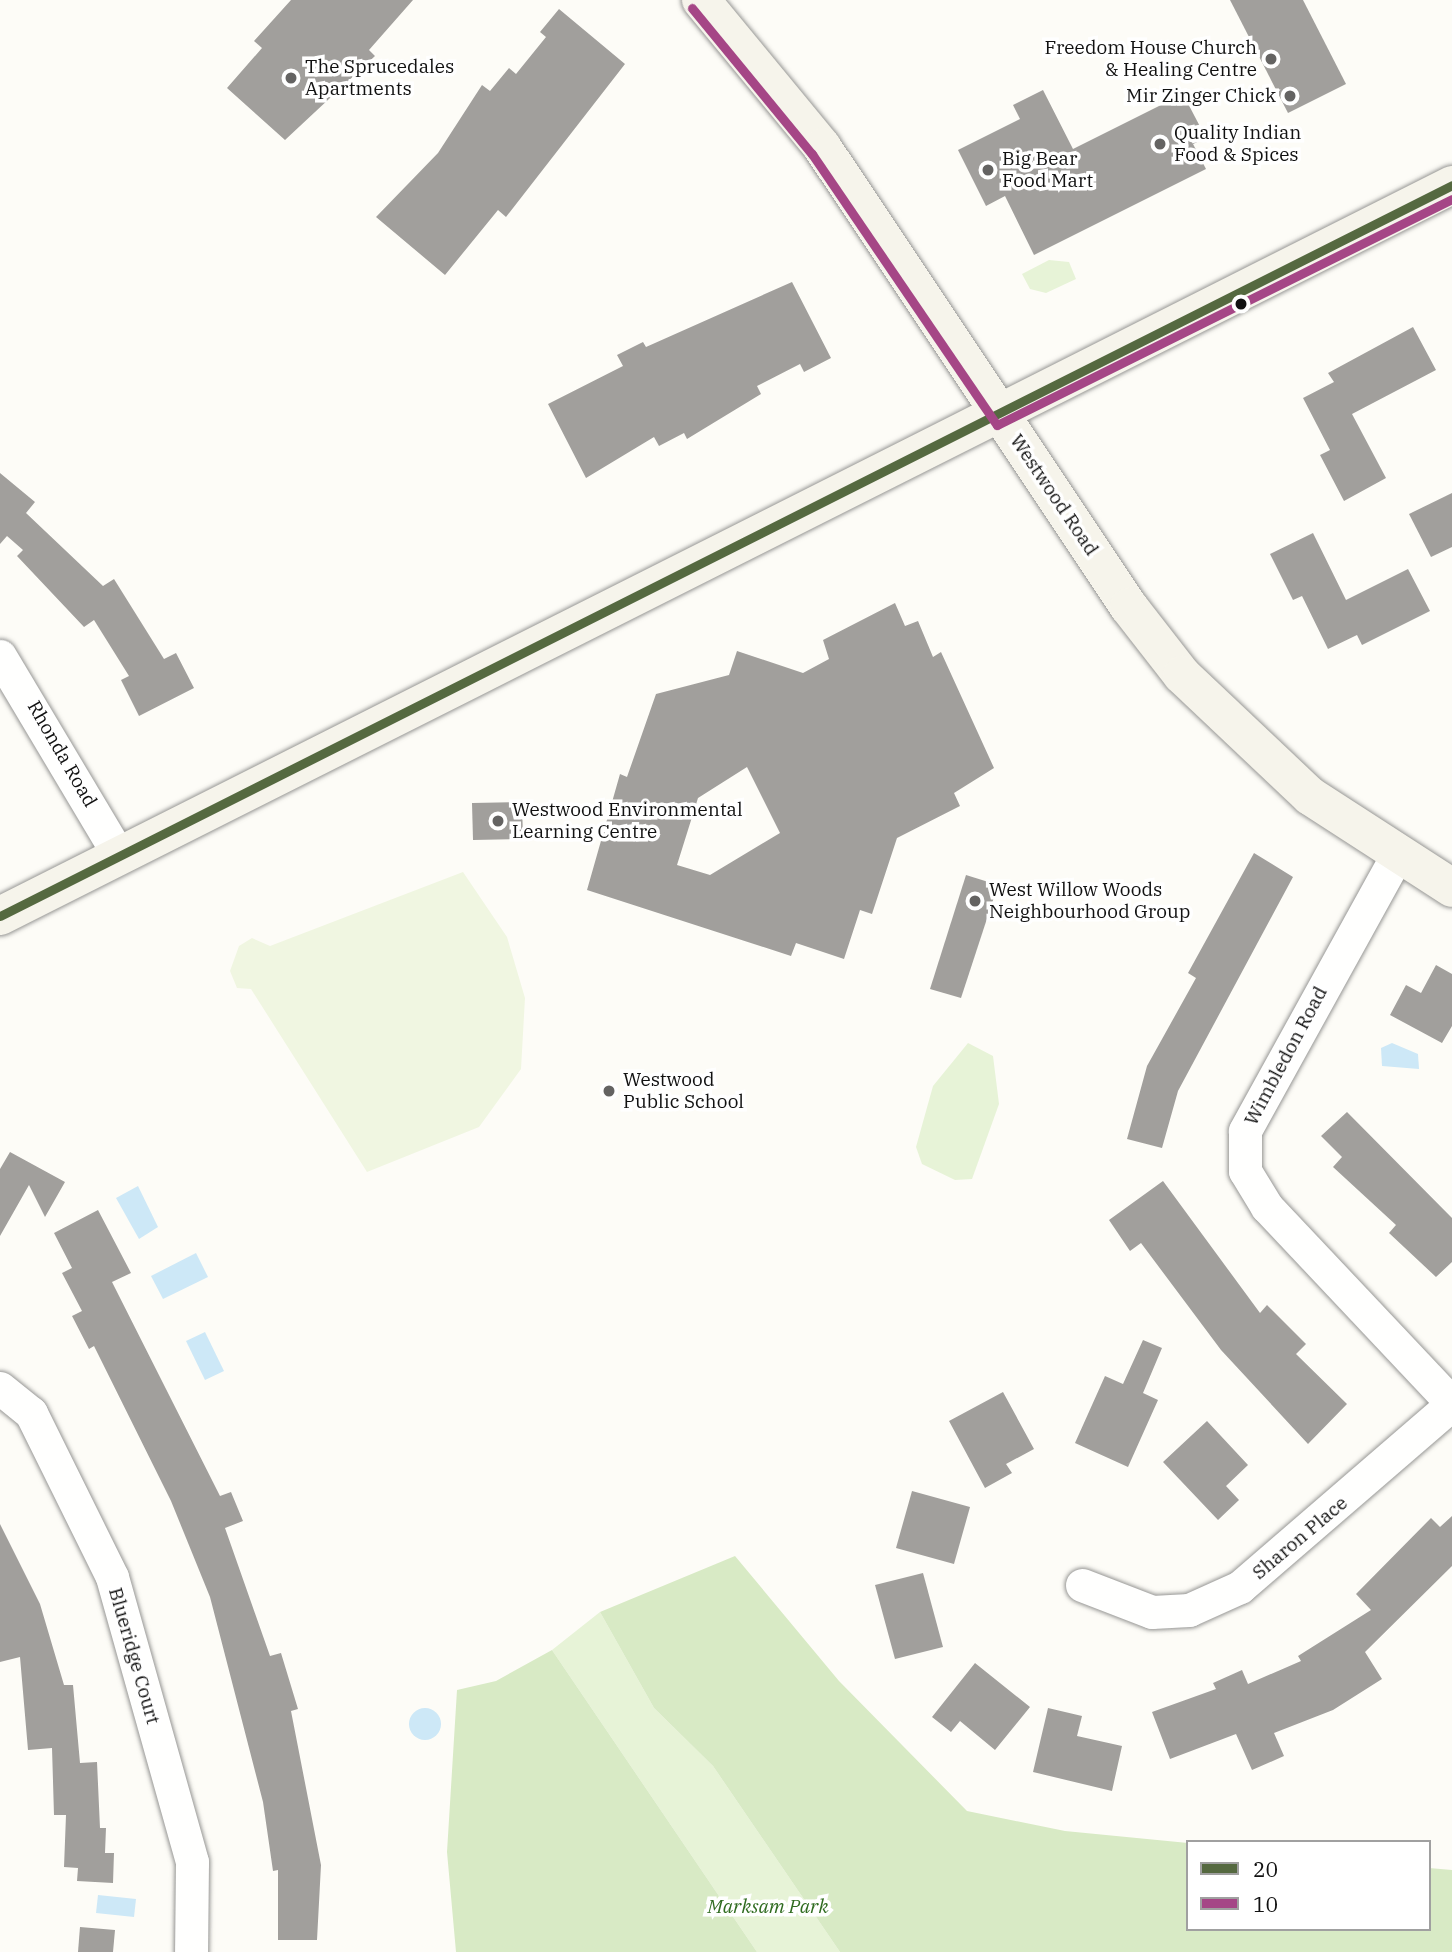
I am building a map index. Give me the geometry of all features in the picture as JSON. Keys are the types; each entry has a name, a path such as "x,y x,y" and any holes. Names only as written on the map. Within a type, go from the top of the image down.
{"street":[{"name":"Westwood Road","path":"701,0 822,147 1000,413 1182,675 1310,796 1396,857 1452,888"},
{"path":"0,916 1452,185"},
{"name":"Rhonda Road","path":"0,656 119,856"},
{"name":"Wimbledon Road","path":"1396,857 1245,1131 1245,1171 1267,1207 1452,1403"},
{"name":"Blueridge Court","path":"0,1388 31,1413 112,1577 192,1862 191,1952"},
{"name":"Sharon Place","path":"1082,1585 1152,1612 1189,1610 1240,1587 1452,1403"}],"green space":[{"path":"1049,260 1069,262 1076,279 1046,293 1030,289 1022,274"},
{"path":"463,872 507,937 525,998 521,1069 479,1127 367,1172 251,989 237,988 230,971 239,946 252,938 270,946"},
{"path":"968,1043 993,1056 999,1104 972,1179 955,1180 922,1164 916,1147 933,1086"},
{"path":"735,1556 839,1681 967,1811 1065,1831 1186,1843 1186,1931 1431,1931 1431,1868 1452,1870 1452,1952 840,1952 713,1766 654,1708 600,1612"},
{"name":"Marksam Park","path":"600,1612 654,1708 713,1766 840,1952 757,1952 552,1650"},
{"path":"552,1650 757,1952 456,1952 447,1852 457,1690 496,1681"}],"water":[{"path":"1392,1043 1418,1054 1419,1069 1382,1066 1381,1048"},
{"path":"138,1186 158,1227 139,1239 116,1198"},
{"path":"196,1253 208,1277 163,1299 151,1276"},
{"path":"205,1332 224,1371 205,1380 186,1341"},
{"path":"425,1708 437,1712 441,1724 437,1736 425,1740 413,1736 409,1724 413,1712"},
{"path":"98,1895 136,1899 134,1917 96,1913"}],"building":[{"name":"The Sprucedales Apartments","path":"291,0 413,0 369,50 375,56 285,140 227,88 262,48 254,41"},
{"path":"1230,0 1303,0 1346,84 1288,113"},
{"path":"559,9 625,64 506,217 498,210 445,275 376,217 438,153 482,85 490,91 509,68 516,74 546,37 540,32"},
{"path":"1043,90 1073,149 1183,94 1206,138 1193,144 1206,169 1034,255 1005,196 986,206 958,150 1020,119 1013,105"},
{"path":"792,282 831,358 804,372 800,364 757,386 761,394 687,439 684,433 659,446 654,437 586,478 548,404 623,366 617,355 643,342 646,347"},
{"path":"1413,327 1436,370 1352,414 1386,478 1344,501 1320,455 1330,450 1303,398 1334,382 1328,373"},
{"path":"0,473 35,502 26,513 103,586 114,579 164,659 176,653 194,688 139,716 121,680 129,676 94,620 84,627 17,556 23,550 7,536 0,544"},
{"path":"1452,493 1452,547 1431,557 1409,514"},
{"path":"1313,533 1346,600 1408,569 1430,611 1362,645 1357,635 1328,649 1302,596 1293,600 1270,554"},
{"path":"895,603 905,626 918,621 933,657 941,652 994,768 954,793 960,806 897,838 872,914 860,910 844,959 796,943 791,956 587,890 620,774 627,777 656,694 729,675 737,651 803,673 829,659 823,640","holes":["747,767 780,833 710,875 677,865 698,798"]},
{"name":"Westwood Environmental Learning Centre","path":"522,802 523,839 473,840 472,803"},
{"path":"1254,853 1293,877 1178,1091 1162,1148 1127,1139 1147,1066 1196,978 1188,973"},
{"path":"966,875 998,885 961,998 930,989"},
{"path":"1436,965 1452,974 1452,1026 1442,1043 1390,1015 1406,985 1421,993"},
{"path":"1347,1112 1452,1218 1452,1262 1436,1277 1389,1233 1396,1225 1333,1167 1342,1157 1321,1136"},
{"path":"10,1152 65,1182 45,1217 29,1185 0,1236 0,1169"},
{"path":"1163,1181 1260,1313 1267,1305 1306,1344 1296,1354 1347,1404 1308,1444 1221,1350 1141,1243 1130,1251 1109,1220"},
{"path":"98,1210 131,1273 112,1282 220,1496 231,1492 243,1521 225,1528 270,1656 281,1653 298,1709 291,1711 321,1865 317,1940 278,1940 278,1870 273,1871 263,1802 210,1597 171,1501 94,1346 89,1349 72,1316 82,1311 62,1273 72,1268 54,1233"},
{"path":"1143,1340 1162,1348 1143,1393 1158,1400 1128,1467 1075,1443 1105,1376 1123,1384"},
{"path":"1003,1392 1034,1449 1006,1464 1012,1473 985,1488 949,1421"},
{"path":"1207,1421 1248,1465 1226,1486 1239,1500 1218,1520 1163,1462"},
{"path":"912,1491 970,1507 954,1564 896,1548"},
{"path":"1452,1516 1452,1566 1365,1652 1382,1679 1333,1710 1274,1733 1284,1756 1252,1770 1236,1734 1170,1759 1152,1712 1216,1689 1213,1683 1242,1670 1248,1684 1301,1661 1298,1656 1371,1610 1356,1594 1431,1518 1440,1527"},
{"path":"0,1524 40,1604 64,1685 73,1685 80,1763 97,1762 100,1828 106,1828 105,1853 114,1853 113,1883 77,1881 78,1868 64,1867 66,1815 54,1815 52,1748 28,1750 20,1657 0,1662"},
{"path":"923,1573 943,1647 895,1659 875,1585"},
{"path":"975,1663 1030,1707 995,1750 960,1721 951,1732 932,1717"},
{"path":"1048,1708 1082,1716 1077,1736 1122,1746 1112,1791 1033,1772"},
{"path":"80,1927 115,1930 113,1952 78,1952"}],"transit line":[{"name":"10","path":"692,8 812,154 997,425 1452,199"},
{"name":"20","path":"0,916 1452,185"}],"place":[{"name":"Freedom House Church & Healing Centre","path":"1271,59"},
{"name":"The Sprucedales Apartments","path":"291,78"},
{"name":"Mir Zinger Chick","path":"1290,96"},
{"name":"Quality Indian Food & Spices","path":"1160,144"},
{"name":"Big Bear Food Mart","path":"988,170"},
{"name":"Westwood Environmental Learning Centre","path":"498,821"},
{"name":"West Willow Woods Neighbourhood Group","path":"975,901"},
{"name":"Westwood Public School","path":"609,1091"}]}
